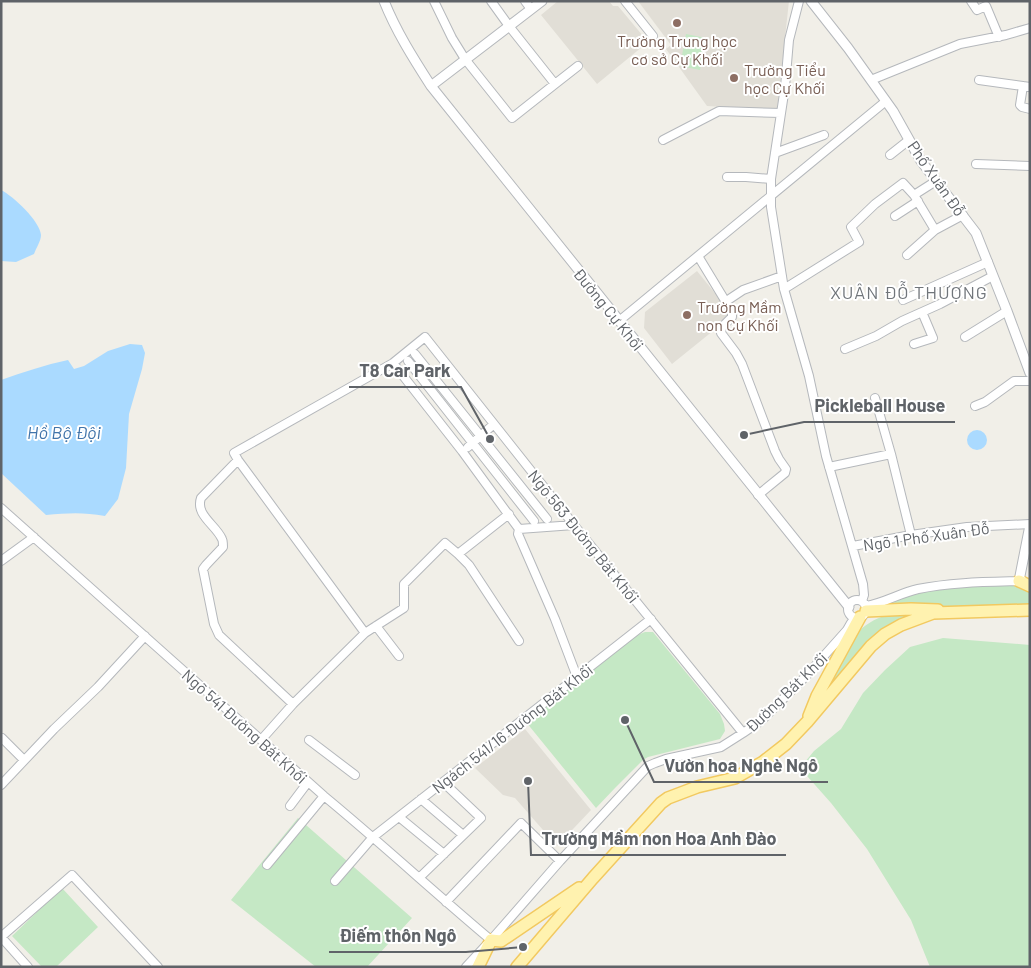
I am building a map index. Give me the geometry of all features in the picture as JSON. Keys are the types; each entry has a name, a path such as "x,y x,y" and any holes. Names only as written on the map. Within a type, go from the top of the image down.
{"main road":[{"path":"807,722 817,696 862,611 926,609 964,613"},
{"path":"517,967 593,878 661,803 668,798 697,788 735,778 763,762 786,744 807,722 872,646 885,634 901,625 933,614 1030,610"},
{"path":"478,967 491,940 501,941 593,878"}],"street":[{"name":"Đường Cự Khối","path":"384,1 409,52 431,86 849,607"},
{"path":"434,1 452,38 465,59 512,118 578,66"},
{"path":"491,1 555,84"},
{"path":"526,1 531,9"},
{"path":"431,86 542,1"},
{"path":"625,1 653,36"},
{"path":"799,1 789,40 785,87 771,180 771,207 784,289 809,376 829,468 863,584 862,611"},
{"name":"Phố Xuân Đỗ","path":"811,1 886,101 921,161 976,233 1008,311 1030,372"},
{"path":"971,1 977,10 986,6 1000,36"},
{"path":"871,80 960,44 1030,28"},
{"path":"979,80 1026,86 1020,105 1030,110"},
{"path":"619,321 886,101"},
{"path":"662,140 719,111 781,113"},
{"path":"775,152 824,135"},
{"path":"890,155 909,140"},
{"path":"976,164 1030,166"},
{"path":"727,177 746,176 771,180"},
{"path":"895,216 936,181"},
{"path":"784,289 859,242 851,227 875,204 903,183 916,198 935,230"},
{"path":"908,255 935,230 963,215"},
{"path":"698,256 732,314 731,319 721,329 721,333 742,364 778,459 786,468 784,473 758,495"},
{"path":"903,300 988,262"},
{"path":"725,302 743,290 782,276"},
{"path":"845,349 876,336 902,321 994,276"},
{"path":"966,337 1008,311"},
{"path":"914,344 933,338 922,312"},
{"name":"Ngõ 563 Đường Bát Khối","path":"393,363 425,337 574,525 744,733"},
{"path":"415,354 547,519"},
{"path":"408,361 469,446 534,521"},
{"path":"365,632 234,453 393,363 462,451 519,529 518,534 555,619 577,677"},
{"path":"975,406 985,402 1014,381 1030,381"},
{"path":"875,398 911,536"},
{"path":"469,446 494,424"},
{"path":"829,468 891,454"},
{"path":"238,460 201,498 199,504 200,510 222,539 223,547 204,569 214,624 219,635 293,704"},
{"name":"Ngõ 541 Đường Bát Khối","path":"1,508 308,782 374,837 491,940"},
{"path":"458,554 509,514"},
{"path":"519,529 574,525"},
{"path":"862,611 860,600 851,602 849,612 862,611 899,595 932,586 963,583 1026,582 1030,525"},
{"name":"Ngõ 1 Phố Xuân Đỗ","path":"853,546 967,527 1030,525"},
{"path":"1,561 34,537"},
{"path":"261,740 293,704 365,632 404,608 404,584 444,544 469,565 520,641"},
{"name":"Đường Bát Khối","path":"466,967 648,766 666,759 721,746 762,720 806,676 862,611"},
{"name":"Ngách 541/16 Đường Bát Khối","path":"335,881 374,837 651,619"},
{"path":"376,626 399,656"},
{"path":"1,785 54,729 98,687 145,636"},
{"path":"2,738 24,760"},
{"path":"309,740 355,775"},
{"path":"290,806 308,782"},
{"path":"419,878 481,818 443,782"},
{"path":"267,865 324,796"},
{"path":"421,799 463,835"},
{"path":"399,817 444,854"},
{"path":"446,902 521,823 560,861"},
{"path":"28,967 1,937 72,875 158,967"}],"shaded area":[{"path":"558,1 609,1 613,6 618,6 648,42 597,84 541,15"},
{"name":"Trường Tiểu học Cự Khối","path":"638,1 789,1 777,110 707,106 666,49 671,45"},
{"name":"Trường Mầm non Cự Khối","path":"697,271 727,308 729,318 672,364 644,328 645,312"},
{"path":"525,729 591,810 557,846 515,798 503,795 475,768"}],"green space":[{"path":"686,34 706,38 700,70 680,66"},
{"path":"1020,586 1030,591 1030,608 882,607 893,600 925,591"},
{"path":"928,612 905,621 820,700 857,633 863,627 884,616"},
{"path":"645,632 653,632 720,714 725,731 720,739 648,757 596,808 526,722 635,636"},
{"path":"943,638 1030,645 1030,967 930,967 911,920 867,849 831,803 800,768 814,751 841,729 863,693 910,647"},
{"path":"298,818 412,918 367,967 316,967 231,900"},
{"path":"62,888 98,927 56,967 42,967 12,936"}],"water":[{"path":"1,190 31,216 41,235 34,254 16,262 1,261"},
{"name":"Hồ Bộ Đội","path":"130,344 142,345 145,353 129,414 126,468 118,499 105,516 76,513 46,515 1,473 1,380 68,360 74,369 84,366 108,351"},
{"path":"977,430 984,433 987,440 984,447 977,450 970,447 967,440 970,433"}],"place":[{"name":"Trường Trung học cơ sở Cự Khối","path":"677,23"},
{"name":"Trường Tiểu học Cự Khối","path":"734,78"},
{"name":"Trường Mầm non Cự Khối","path":"687,315"},
{"name":"Pickleball House","path":"744,435"},
{"name":"T8 Car Park","path":"490,439"},
{"name":"Vườn hoa Nghè Ngô","path":"625,720"},
{"name":"Trường Mầm non Hoa Anh Đào","path":"528,781"},
{"name":"Điếm thôn Ngô","path":"523,947"}],"district":[{"name":"XUÂN ĐỖ THƯỢNG","path":"909,292"}]}
